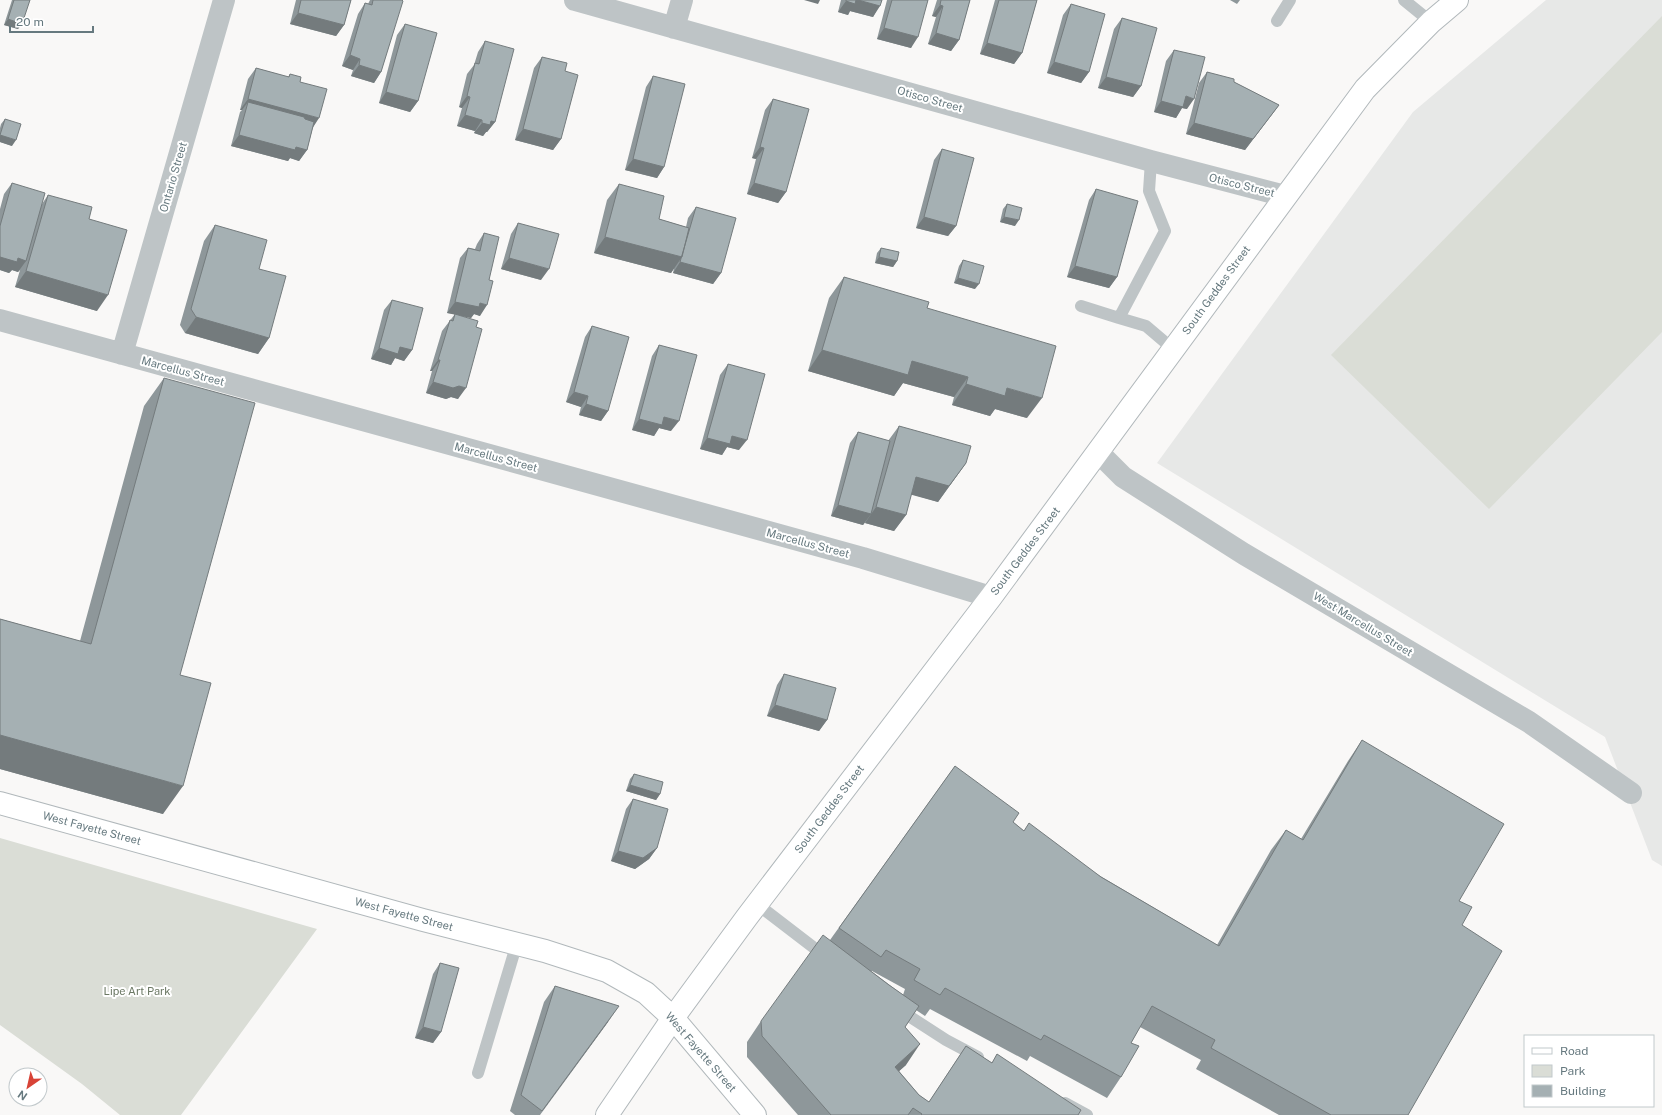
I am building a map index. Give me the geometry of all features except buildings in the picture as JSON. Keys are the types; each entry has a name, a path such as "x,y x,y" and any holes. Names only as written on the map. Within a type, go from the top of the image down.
{"main road":[{"name":"South Geddes Street","path":"606,1115 673,1018 757,904 991,597 1365,89 1431,22 1457,0"},
{"name":"West Fayette Street","path":"0,803 423,920 545,951 607,971 646,993 673,1018 755,1115"}],"street":[{"name":"Ontario Street","path":"122,354 224,0"},
{"name":"Otisco Street","path":"575,0 1151,161 1285,196"},
{"path":"674,28 682,0"},
{"name":"Marcellus Street","path":"0,320 863,558 991,597"},
{"name":"West Marcellus Street","path":"1098,452 1123,477 1244,554 1529,722 1631,793"}],"lane":[{"path":"1277,21 1290,0"},
{"path":"1404,0 1431,22"},
{"path":"1119,318 1165,231 1149,191 1151,161"},
{"path":"1082,306 1146,326 1173,349"},
{"path":"757,904 836,965"},
{"path":"478,1072 517,944"},
{"path":"887,1001 946,1040 988,1062"},
{"path":"1052,1096 1087,1115"}],"shaded area":[{"path":"1546,0 1662,0 1662,866 1652,860 1605,737 1157,463 1413,112"}],"green space":[{"path":"1662,16 1662,332 1489,509 1331,355"},
{"name":"Lipe Art Park","path":"0,838 317,929 181,1115 120,1115 82,1084 0,1025"}]}
